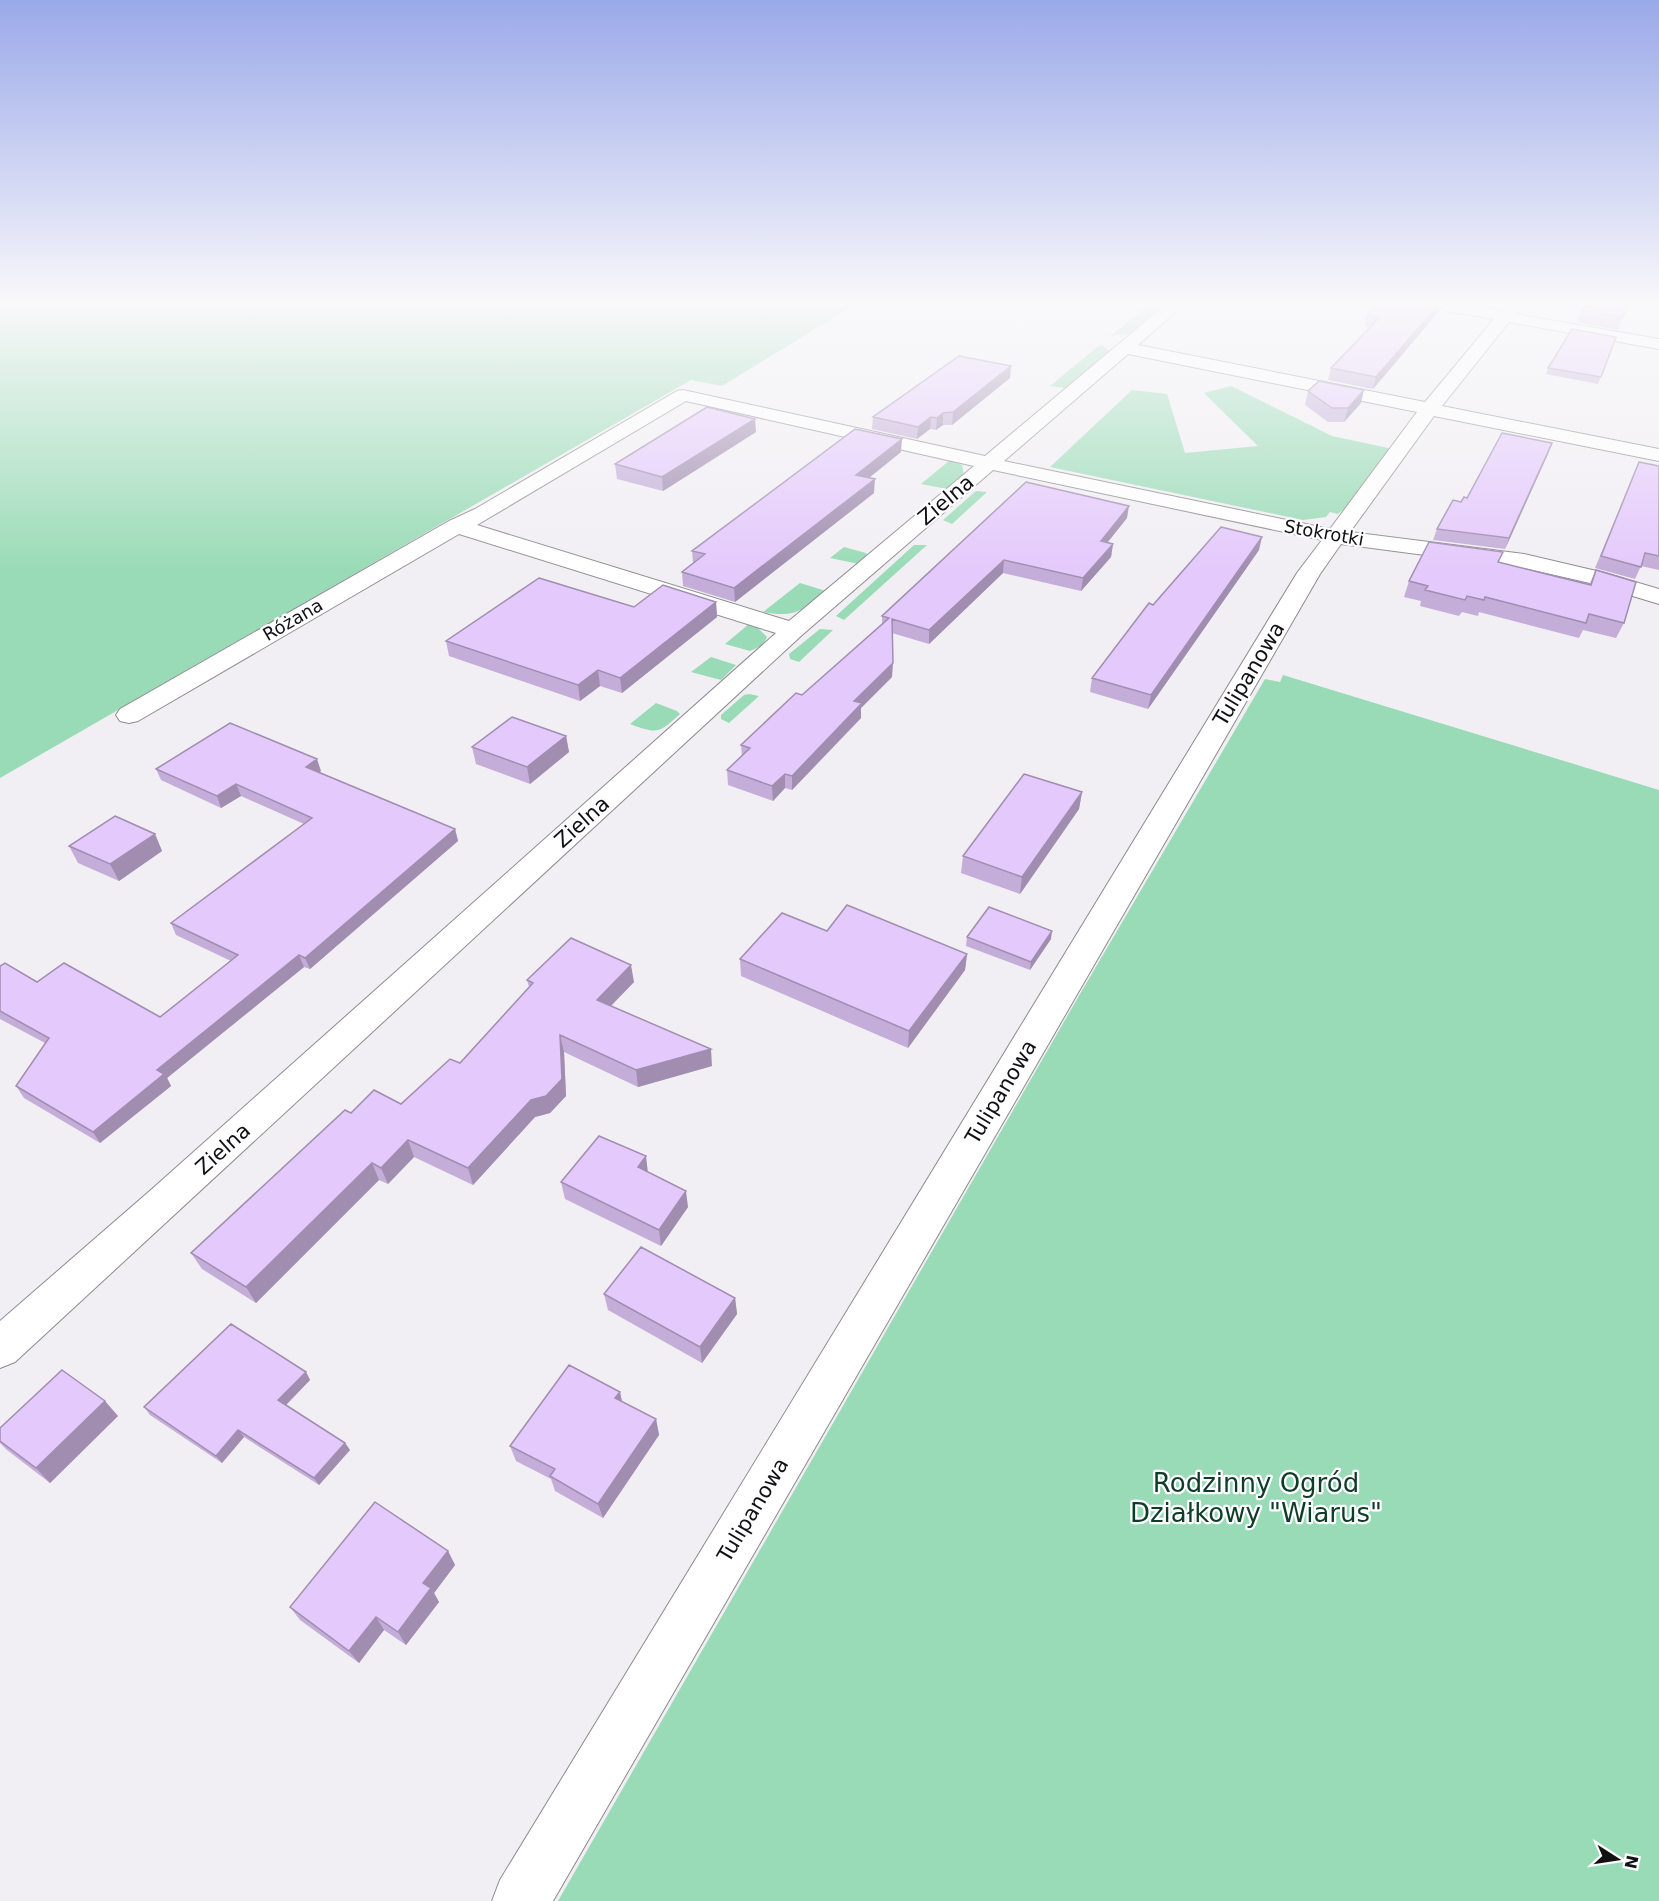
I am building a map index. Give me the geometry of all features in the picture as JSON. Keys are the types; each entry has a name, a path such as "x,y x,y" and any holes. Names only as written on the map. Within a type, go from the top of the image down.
{"street":[{"name":"Stokrotki","path":"683,395 1337,537 1524,561 1597,578 1659,597"},
{"name":"Różana","path":"129,715 457,526 483,514 683,395"},
{"name":"Zielna","path":"0,1348 166,1201 793,630 1070,395"},
{"path":"1362,395 1659,454"},
{"name":"Tulipanowa","path":"521,1901 1309,573 1441,395"},
{"path":"457,526 793,630"}],"green space":[{"path":"0,395 665,395 0,778"},
{"path":"1127,395 1167,395 1185,453 1258,446 1206,395 1249,395 1332,436 1393,449 1356,499 1338,514 1330,512 1326,517 1303,520 1050,467"},
{"path":"950,460 962,465 964,476 947,489 921,484"},
{"path":"976,491 987,492 952,524 943,520"},
{"path":"914,545 927,545 844,620 836,616"},
{"path":"844,547 866,553 868,556 859,564 830,558"},
{"path":"800,583 826,591 811,604 798,611 783,614 763,612"},
{"path":"749,624 758,628 767,637 763,645 750,651 725,644"},
{"path":"820,629 833,630 799,662 790,659 789,654"},
{"path":"711,657 736,665 721,680 691,672"},
{"name":"Rodzinny Ogród Działkowy \"Wiarus\"","path":"1283,675 1659,790 1659,1901 558,1901 1080,994 1265,679 1280,682"},
{"path":"744,695 759,696 729,723 721,719 721,715"},
{"path":"656,703 680,714 662,729 652,731 630,724"}],"building":[{"path":"904,395 975,395 953,412 943,413 937,418 931,417 918,427 873,417"},
{"path":"1313,395 1360,395 1348,408 1332,408"},
{"path":"707,407 755,419 662,477 615,464"},
{"path":"855,429 902,439 856,475 875,479 734,588 682,572 705,554 692,551"},
{"path":"1502,433 1552,443 1509,538 1437,529 1453,500 1461,502 1464,497 1467,498"},
{"path":"1639,462 1659,466 1659,556 1645,553 1641,567 1601,556"},
{"path":"1026,482 1129,506 1101,541 1113,544 1083,578 1004,560 929,630 892,619 893,663 854,701 862,703 792,776 785,774 772,786 727,770 750,748 741,745 796,693 802,695 889,618 882,616"},
{"path":"1221,527 1262,537 1151,695 1092,678 1149,603 1153,605"},
{"path":"1429,542 1503,552 1498,562 1591,585 1596,570 1636,582 1624,623 1589,614 1586,623 1485,597 1484,600 1467,596 1465,600 1425,590 1428,586 1409,581"},
{"path":"539,578 634,607 663,585 716,602 620,678 598,670 578,685 446,641"},
{"path":"512,717 566,736 527,767 472,747"},
{"path":"230,723 317,759 306,767 455,829 305,958 299,955 157,1070 164,1074 93,1132 16,1086 49,1038 0,1011 0,966 5,963 37,982 64,963 160,1017 238,955 171,923 312,818 236,784 217,796 156,769"},
{"path":"1024,774 1082,792 1022,877 963,856"},
{"path":"115,816 155,834 110,864 69,846"},
{"path":"847,905 967,954 909,1031 740,959 782,913 827,931"},
{"path":"989,907 1052,931 1031,962 967,937"},
{"path":"571,938 631,965 597,1000 711,1049 636,1070 560,1035 562,1079 546,1096 531,1100 468,1168 408,1140 381,1168 372,1163 246,1287 191,1253 345,1110 351,1113 374,1090 401,1104 450,1059 460,1063 533,983 527,980"},
{"path":"599,1136 646,1156 638,1167 686,1191 659,1230 561,1182"},
{"path":"641,1247 735,1298 700,1347 604,1294"},
{"path":"231,1324 306,1372 278,1400 345,1443 314,1478 238,1430 216,1456 144,1407"},
{"path":"569,1365 620,1392 615,1398 656,1419 598,1504 550,1476 555,1469 510,1446"},
{"path":"62,1370 105,1401 36,1468 0,1441 0,1428"},
{"path":"375,1502 448,1551 423,1583 431,1588 398,1632 376,1617 349,1651 290,1607"}]}
